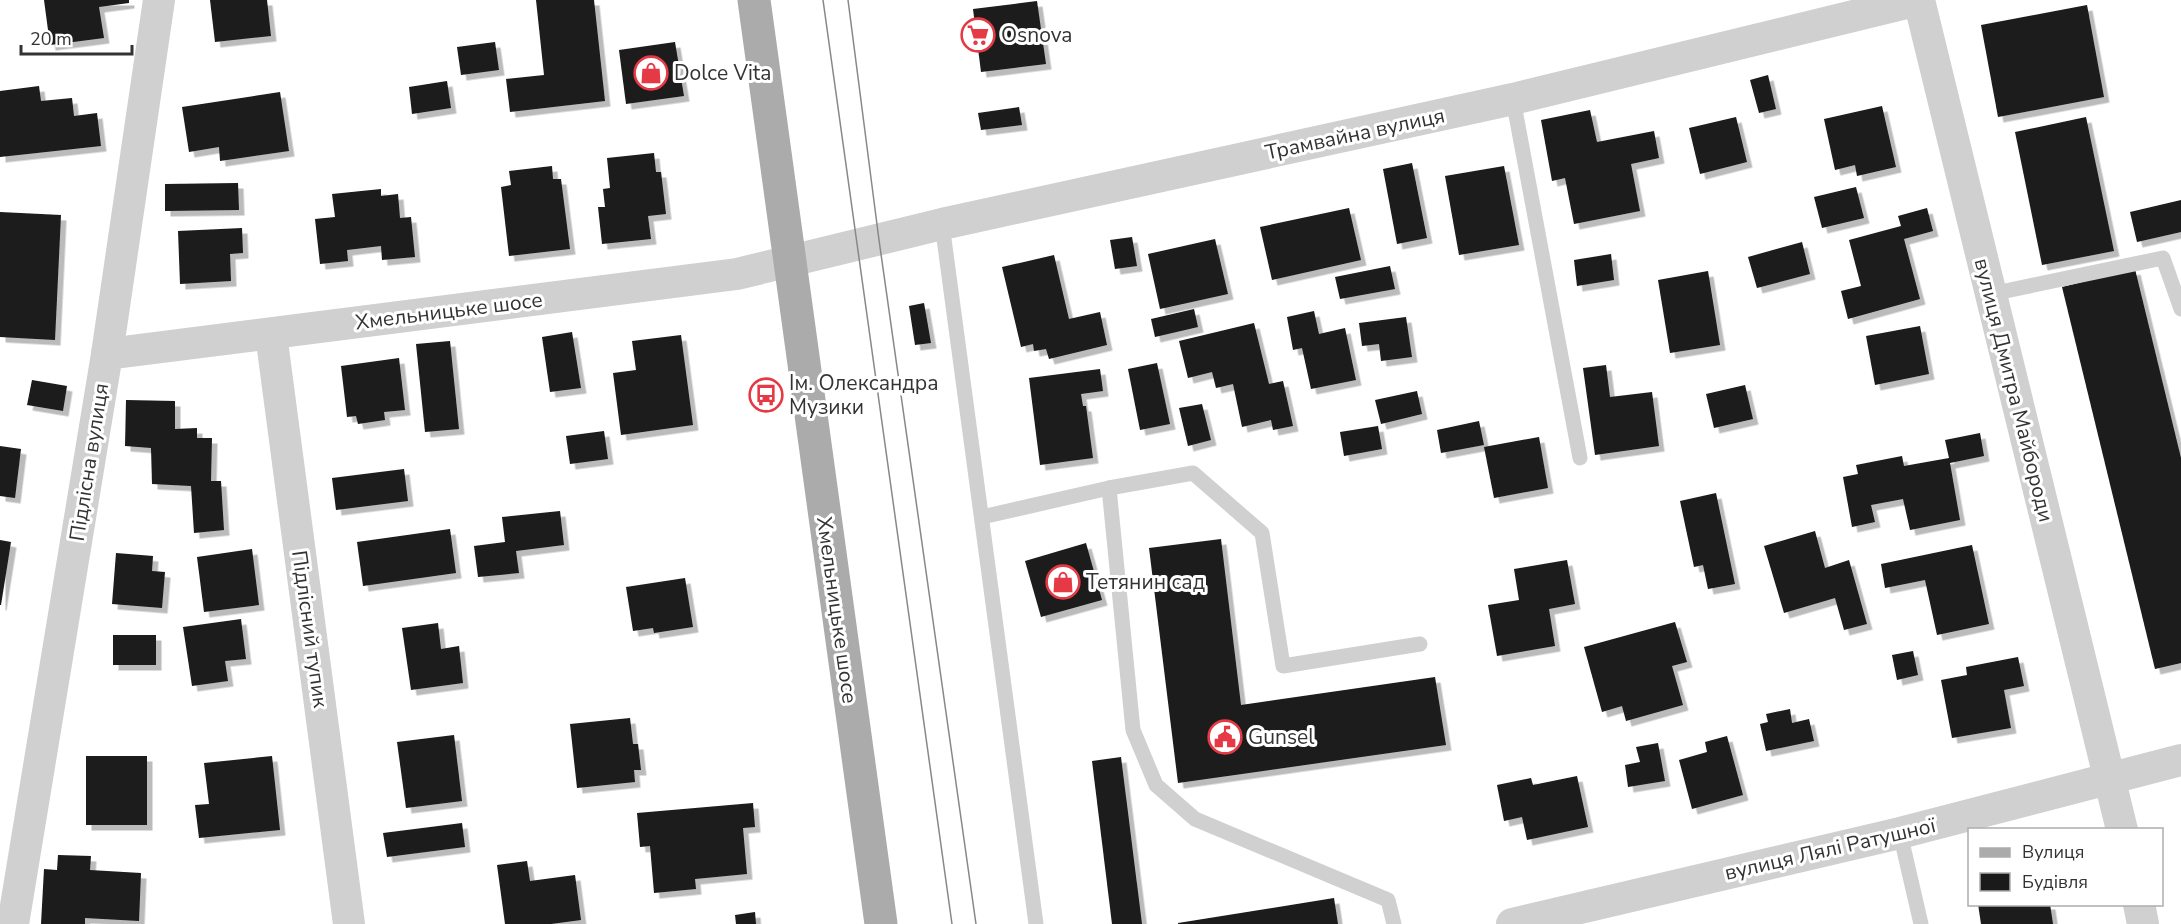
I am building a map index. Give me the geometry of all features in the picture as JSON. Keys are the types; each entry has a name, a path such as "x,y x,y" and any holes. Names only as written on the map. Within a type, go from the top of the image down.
{"main road":[{"name":"Хмельницьке шосе","path":"754,0 881,924"}],"street":[{"name":"Підлісна вулиця","path":"13,924 107,354 159,0"},
{"name":"Трамвайна вулиця","path":"789,260 942,224 1513,99 1919,0"},
{"name":"вулиця Дмитра Майбороди","path":"1919,0 2122,828"},
{"name":"Хмельницьке шосе","path":"107,354 737,274 789,260"},
{"name":"Підлісний тупик","path":"271,334 349,924"},
{"name":"вулиця Лялі Ратушної","path":"1523,923 1900,833 2181,760"},
{"path":"2139,906 2143,924"}],"lane":[{"path":"1513,99 1580,458"},
{"path":"942,224 1036,924"},
{"path":"1991,294 2163,258 2181,309"},
{"path":"982,517 1109,488 1193,473 1262,533 1283,666 1420,644"},
{"path":"1109,488 1133,730 1156,785 1195,819 1389,900 1394,924"},
{"path":"1900,833 1921,924"}],"building":[{"path":"44,0 129,0 129,3 99,7 104,38 50,45"},
{"path":"210,0 267,0 271,36 215,42"},
{"path":"536,0 594,0 605,101 510,112 506,79 544,75"},
{"path":"1037,1 1046,64 981,72 973,9"},
{"path":"2087,5 2104,97 1998,117 1981,25"},
{"path":"495,42 499,70 461,75 457,47"},
{"name":"Dolce Vita","path":"675,42 684,96 626,104 619,50"},
{"path":"1768,75 1776,109 1759,113 1750,80"},
{"path":"447,81 451,108 412,114 409,87"},
{"path":"39,86 41,101 72,98 74,116 97,113 101,146 0,157 0,91"},
{"path":"280,92 289,151 220,161 219,147 189,152 182,107"},
{"path":"1882,106 1896,167 1857,176 1855,165 1835,170 1824,119"},
{"path":"1019,107 1022,125 981,130 978,113"},
{"path":"1590,110 1597,142 1654,131 1659,158 1631,164 1640,211 1574,224 1565,178 1552,181 1541,120"},
{"path":"1736,117 1747,162 1700,174 1689,128"},
{"path":"2086,117 2114,251 2042,265 2015,132"},
{"path":"654,153 656,172 661,172 666,214 648,216 651,239 602,244 598,207 605,207 603,189 610,188 607,158"},
{"path":"1412,163 1427,238 1397,244 1383,169"},
{"path":"552,166 553,179 561,179 570,249 509,256 501,187 511,185 509,171"},
{"path":"1504,166 1519,245 1459,255 1445,176"},
{"path":"238,183 239,210 165,211 165,184"},
{"path":"1856,187 1864,218 1822,228 1814,197"},
{"path":"381,189 381,196 398,194 400,218 411,217 415,257 382,260 381,246 347,250 348,261 320,264 315,219 335,217 332,194"},
{"path":"2181,200 2181,232 2137,242 2130,212"},
{"path":"1349,208 1361,260 1272,280 1260,227"},
{"path":"1927,208 1933,231 1904,239 1920,299 1848,319 1841,291 1861,286 1849,240 1901,226 1898,216"},
{"path":"0,212 61,215 55,340 0,337"},
{"path":"242,228 243,253 230,254 231,281 180,284 178,231"},
{"path":"1132,237 1137,266 1115,269 1110,240"},
{"path":"1215,239 1228,294 1160,309 1148,254"},
{"path":"1802,242 1810,274 1757,288 1748,257"},
{"path":"1611,254 1614,280 1577,286 1574,260"},
{"path":"1054,255 1069,319 1100,312 1107,345 1049,359 1046,349 1034,351 1033,344 1021,347 1002,267"},
{"path":"1390,266 1395,289 1340,299 1335,277"},
{"path":"2135,269 2181,458 2181,663 2155,669 2062,287"},
{"path":"1708,271 1720,345 1670,353 1658,280"},
{"path":"924,303 931,343 915,345 909,306"},
{"path":"1194,309 1198,327 1155,337 1151,319"},
{"path":"1314,311 1319,334 1345,328 1356,380 1311,389 1302,348 1293,350 1287,317"},
{"path":"1406,317 1412,357 1381,361 1379,344 1362,346 1359,323"},
{"path":"1254,323 1269,384 1283,381 1293,426 1273,430 1271,420 1242,427 1233,384 1216,388 1212,372 1188,378 1179,341"},
{"path":"1920,326 1929,374 1875,385 1866,336"},
{"path":"572,332 581,388 550,392 542,337"},
{"path":"681,335 693,425 621,435 613,373 636,370 632,341"},
{"path":"450,341 459,429 425,432 416,344"},
{"path":"399,358 405,410 384,412 385,420 358,424 356,416 347,417 341,366"},
{"path":"1157,363 1170,424 1140,430 1128,369"},
{"path":"1606,365 1610,397 1652,392 1659,446 1595,455 1583,368"},
{"path":"1100,369 1103,391 1081,394 1083,406 1086,406 1093,458 1040,465 1029,378"},
{"path":"32,380 67,386 63,411 27,405"},
{"path":"1745,385 1753,419 1714,428 1706,394"},
{"path":"1417,391 1422,414 1381,424 1375,400"},
{"path":"126,400 175,401 175,429 197,428 197,438 212,438 211,481 221,481 224,530 194,533 191,486 152,484 151,448 125,446"},
{"path":"1202,404 1211,440 1188,446 1179,408"},
{"path":"1479,421 1484,445 1441,453 1437,430"},
{"path":"1378,426 1382,449 1344,456 1340,432"},
{"path":"604,431 608,459 570,464 566,436"},
{"path":"1980,433 1984,456 1950,463 1960,520 1910,530 1903,499 1871,505 1875,522 1852,527 1843,477 1858,474 1856,465 1902,456 1904,466 1949,458 1945,440"},
{"path":"1539,437 1548,488 1494,498 1484,447"},
{"path":"0,446 21,449 15,498 0,496"},
{"path":"404,469 408,501 336,510 332,478"},
{"path":"1716,493 1735,584 1708,589 1703,565 1694,567 1680,501"},
{"path":"560,511 564,545 516,551 519,573 478,577 474,546 505,542 502,517"},
{"path":"450,529 456,573 363,586 357,542"},
{"path":"1815,531 1825,568 1849,560 1867,624 1844,630 1835,598 1784,613 1764,546"},
{"path":"1221,539 1241,705 1435,677 1446,745 1178,783 1149,548"},
{"path":"0,540 11,542 1,605 0,605"},
{"path":"1086,543 1102,600 1041,617 1025,561"},
{"path":"1972,545 1989,624 1937,635 1925,580 1885,588 1881,564"},
{"path":"252,549 259,605 204,612 197,557"},
{"path":"116,553 153,556 152,571 165,572 162,608 112,604"},
{"path":"1567,560 1575,604 1549,609 1555,646 1497,656 1488,605 1519,600 1514,569"},
{"path":"685,578 693,627 654,633 653,628 633,631 626,587"},
{"path":"241,619 246,659 225,661 228,681 192,686 183,627"},
{"path":"1675,622 1687,662 1672,666 1683,705 1626,721 1622,706 1602,712 1584,647"},
{"path":"438,623 441,649 459,646 463,683 411,690 402,628"},
{"path":"113,635 156,635 156,665 113,665"},
{"path":"1913,651 1918,675 1897,680 1892,655"},
{"path":"2018,657 2024,686 2004,690 2011,728 1952,738 1941,680 1967,675 1966,667"},
{"path":"1790,709 1792,723 1809,719 1814,741 1766,751 1760,724 1768,722 1766,714"},
{"path":"630,718 633,744 638,744 641,770 634,770 635,782 577,788 570,724"},
{"path":"454,735 462,801 406,808 397,742"},
{"path":"1727,736 1743,795 1692,809 1679,760 1707,752 1705,742"},
{"path":"1658,743 1665,781 1628,787 1625,765 1640,762 1636,747"},
{"path":"86,756 147,756 147,825 86,825"},
{"path":"272,756 280,830 199,838 195,805 209,804 204,763"},
{"path":"1121,757 1142,924 1112,924 1092,761"},
{"path":"1577,776 1588,827 1527,840 1522,817 1504,821 1497,785 1531,778 1533,785"},
{"path":"753,803 755,827 743,828 747,874 695,879 696,889 654,893 650,846 640,847 637,813"},
{"path":"462,823 465,847 387,857 383,833"},
{"path":"58,855 91,856 90,870 141,873 139,921 85,918 85,924 41,924 44,869 57,870"},
{"path":"527,861 530,881 575,875 581,920 551,924 505,924 497,865"},
{"path":"1334,898 1338,924 1178,924 1178,923"},
{"path":"1978,906 2050,906 2053,924 1981,924"},
{"path":"755,912 756,924 736,924 735,915"}],"tram line":[{"path":"823,0 952,924"},
{"path":"848,0 879,240 976,924"}],"place":[{"name":"Osnova","path":"978,35"},
{"name":"Dolce Vita","path":"651,73"},
{"name":"Ім. Олександра Музики","path":"766,395"},
{"name":"Тетянин сад","path":"1063,582"},
{"name":"Gunsel","path":"1225,737"}]}
